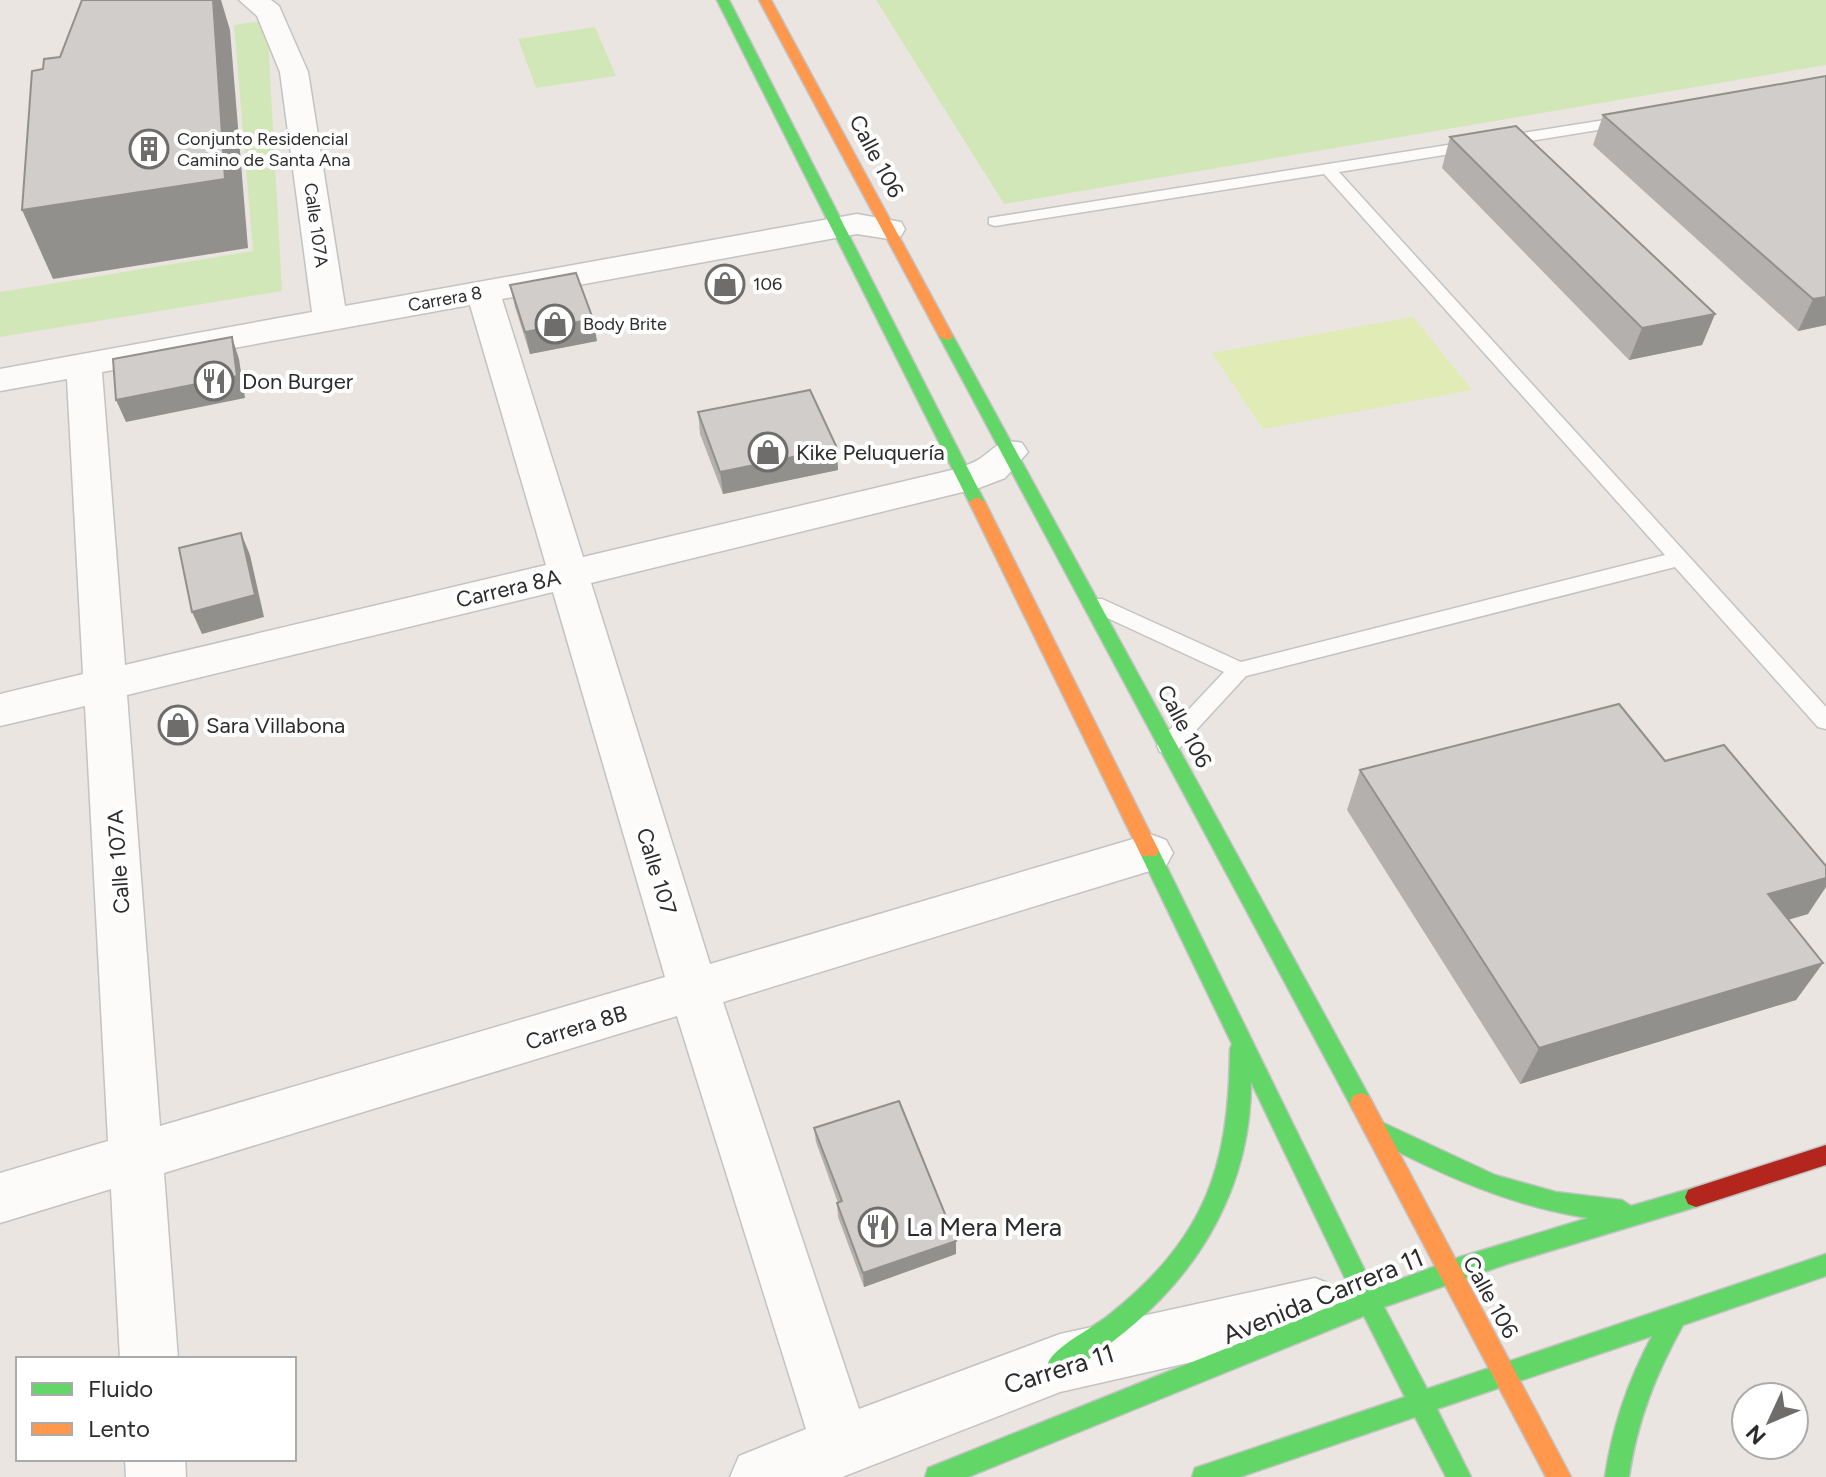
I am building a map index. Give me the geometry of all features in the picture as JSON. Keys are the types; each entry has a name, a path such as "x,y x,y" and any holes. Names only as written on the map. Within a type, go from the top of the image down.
{"main road":[{"path":"723,0 966,479 1368,1301 1459,1477"},
{"name":"Calle 106","path":"765,0 1375,1129 1559,1477"},
{"path":"1060,1363 1108,1333 1150,1298 1189,1252 1205,1226 1228,1173 1237,1138 1242,1078 1237,1030"},
{"path":"1375,1129 1441,1165 1533,1198 1616,1211 1653,1209"},
{"name":"Avenida Carrera 11","path":"937,1477 1324,1323 1368,1301 1507,1252 1605,1226 1826,1155"},
{"path":"1210,1475 1826,1265"},
{"path":"1617,1477 1625,1425 1639,1385 1675,1317"},
{"path":"1210,1475 1249,1477"}],"street":[{"name":"Calle 107A","path":"253,0 269,12 294,72 330,319"},
{"name":"Carrera 8","path":"0,380 838,227 857,224 889,229"},
{"name":"Calle 107","path":"483,292 694,991 842,1447"},
{"name":"Calle 107A","path":"84,365 149,1357"},
{"name":"Carrera 8A","path":"0,710 966,479 992,469 1009,452"},
{"name":"Carrera 8B","path":"0,1198 1150,853"},
{"name":"Carrera 11","path":"760,1477 1060,1363 1319,1305 1368,1301"}],"lane":[{"path":"995,221 1639,119"},
{"path":"1328,169 1826,721"},
{"path":"1168,746 1239,670 1678,559"},
{"path":"1090,602 1239,670"}],"green space":[{"path":"876,0 1826,0 1826,65 1004,204"},
{"path":"267,20 282,291 0,337 0,292 253,251 234,25"},
{"path":"595,27 616,76 536,88 518,39"},
{"path":"1413,317 1472,390 1263,429 1212,353"}],"building":[{"path":"82,0 213,0 225,179 22,210 32,71 43,69 44,59 60,57"},
{"path":"1826,76 1826,297 1813,299 1603,115"},
{"path":"1516,126 1715,314 1642,328 1450,137"},
{"path":"576,273 593,319 525,332 510,285"},
{"path":"232,337 237,376 116,400 113,359"},
{"name":"Kike Peluquería","path":"810,390 837,448 720,472 698,412"},
{"path":"241,533 255,595 192,612 179,548"},
{"path":"1619,704 1665,761 1724,745 1826,866 1826,878 1768,894 1823,963 1539,1048 1360,770"},
{"path":"899,1101 956,1241 863,1273 837,1203 842,1201 814,1128"}],"traffic: fast":[{"path":"723,0 977,502"},
{"path":"946,336 1361,1103"},
{"path":"1149,851 1368,1301 1459,1477"},
{"path":"1060,1363 1104,1334 1142,1303 1174,1270 1200,1234 1220,1194 1233,1150 1240,1102 1240,1049"},
{"path":"1375,1129 1494,1185 1556,1203 1622,1210"},
{"path":"937,1477 1414,1284 1696,1197"},
{"path":"1204,1477 1826,1265"},
{"path":"1617,1477 1624,1434 1637,1394 1675,1317"}],"traffic: slow":[{"path":"765,0 946,336"},
{"path":"977,502 1149,851"},
{"path":"1361,1103 1559,1477"}],"traffic: jam":[{"path":"1696,1197 1826,1155"}],"place":[{"name":"Conjunto Residencial Camino de Santa Ana","path":"149,149"},
{"name":"106","path":"725,284"},
{"name":"Body Brite","path":"555,324"},
{"name":"Don Burger","path":"214,381"},
{"name":"Kike Peluquería","path":"768,452"},
{"name":"Sara Villabona","path":"178,725"},
{"name":"La Mera Mera","path":"878,1227"}]}
